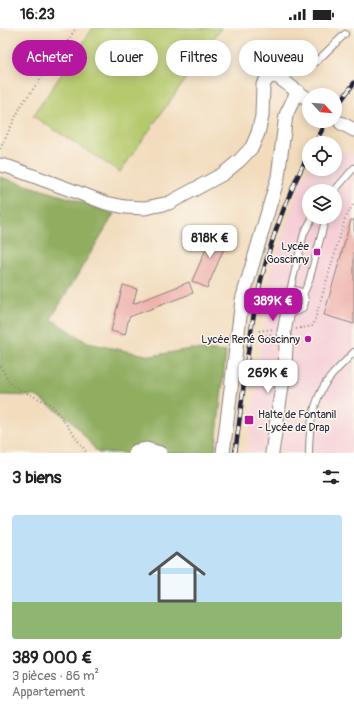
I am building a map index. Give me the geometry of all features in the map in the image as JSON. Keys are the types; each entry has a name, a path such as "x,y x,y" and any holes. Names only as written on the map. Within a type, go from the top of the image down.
{"street":[{"path":"0,165 106,202 125,207 145,208 169,203 223,174 240,160 252,147 262,116 264,85 267,79 272,76 278,78 302,95"},
{"path":"223,453 242,300 278,177 286,115 297,92"},
{"path":"342,124 354,130"},
{"path":"272,453 285,366 286,346 278,331 288,311"},
{"path":"135,453 136,451 146,449 160,453"}],"lane":[{"path":"318,60 345,34"},
{"path":"340,184 354,168"},
{"path":"290,291 304,233 309,224"},
{"path":"303,295 297,291 287,292 283,298 283,306 288,311 295,313 302,309 305,302 303,295 309,280 324,224"},
{"path":"309,453 309,433 313,412 319,396 326,383 354,352"}],"path":[{"path":"0,149 22,104 59,54 76,28"},
{"path":"259,331 278,331 313,326 345,219 354,203"},
{"path":"258,337 278,331"},
{"path":"0,366 12,386 52,405 87,453"}],"shaded area":[{"name":"Lycée René Goscinny","path":"342,151 354,154 354,453 247,453 271,272 304,176 342,176"}],"green space":[{"path":"93,28 221,28 213,40 166,40 166,76 187,76 120,172 33,116 60,76 87,76 87,40 85,40"},
{"path":"0,177 76,200 114,214 51,319 88,343 151,356 191,349 226,352 215,453 98,453 72,421 36,396 0,396"}],"building":[{"path":"351,220 354,220 354,324 324,315"},
{"path":"214,231 229,237 207,288 192,281"},
{"path":"189,282 193,293 129,317 125,335 111,331 123,285 137,289 133,304"}],"railway":[{"path":"342,99 354,83"},
{"path":"319,136 323,128"},
{"path":"235,453 249,344 259,288 276,229 291,190 302,168"}],"place":[{"name":"Lycée Goscinny","path":"317,252"},
{"name":"Lycée René Goscinny","path":"308,339"},
{"name":"Halte de Fontanil - Lycée de Drap","path":"249,420"}]}
